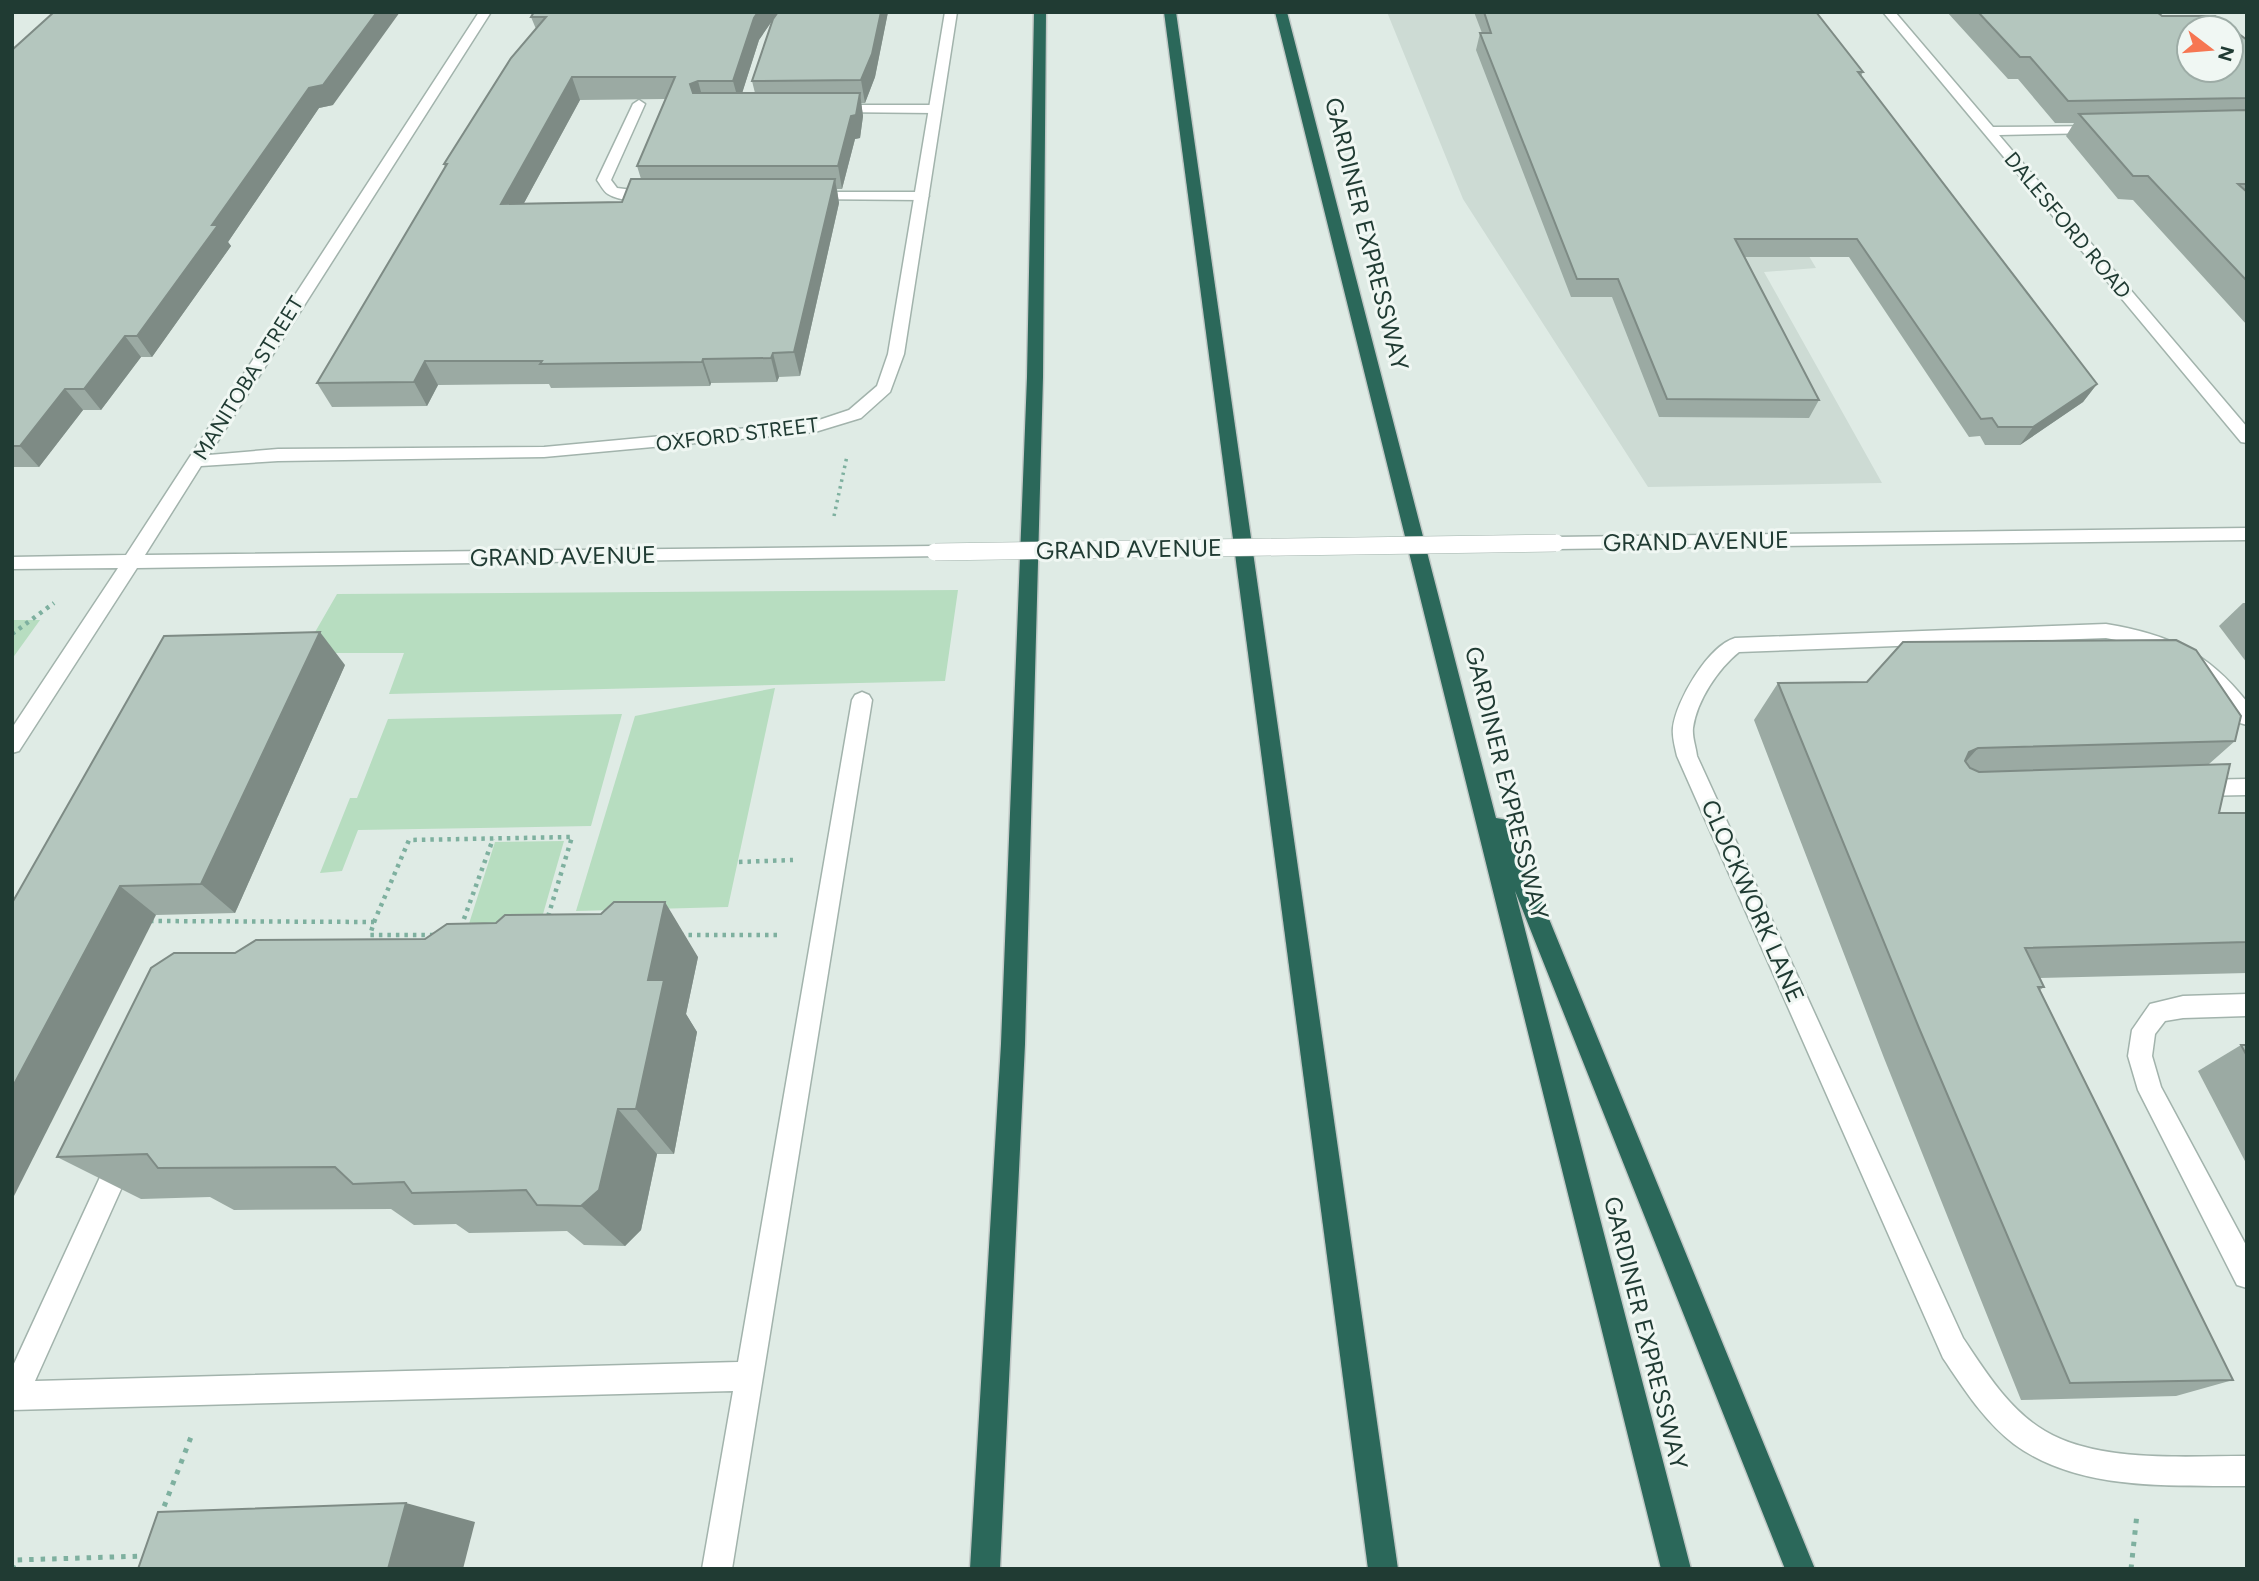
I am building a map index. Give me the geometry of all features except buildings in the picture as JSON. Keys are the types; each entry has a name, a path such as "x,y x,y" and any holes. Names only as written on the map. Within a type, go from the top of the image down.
{"highway":[{"path":"985,1569 1013,1030 1035,377 1040,12"},
{"path":"1170,12 1383,1569"},
{"name":"GARDINER EXPRESSWAY","path":"1281,12 1471,752 1676,1569"},
{"path":"1471,752 1800,1569"}],"street":[{"name":"MANITOBA STREET","path":"12,745 134,561 338,236 485,12"},
{"name":"OXFORD STREET","path":"196,461 278,455 544,452 815,427 855,414 884,388 896,354 951,12"},
{"name":"DALESFORD ROAD","path":"1889,12 2247,438"},
{"path":"639,104 604,180 612,191 631,196 659,196"},
{"path":"827,109 935,109"},
{"path":"1989,131 2111,128"},
{"path":"797,196 922,196"},
{"name":"GRAND AVENUE","path":"12,563 2247,534"},
{"name":"CLOCKWORK LANE","path":"2247,717 2223,684 2203,666 2173,649 2149,640 2106,631 1735,645 1721,654 1712,666 1682,731 1687,756 1953,1348 1987,1398 2035,1440 2076,1457 2141,1469 2247,1471"},
{"path":"717,1569 862,700"},
{"path":"2178,789 2247,787"},
{"path":"2247,1005 2183,1007 2158,1012 2144,1030 2140,1056 2150,1090 2247,1275"},
{"path":"134,1133 13,1396 750,1376"}],"path":[{"path":"833,522 855,414"},
{"path":"12,634 57,601"},
{"path":"366,947 409,840 572,837 546,923"},
{"path":"458,935 493,839"},
{"path":"738,862 797,860 795,872"},
{"path":"137,922 374,922"},
{"path":"676,935 783,936 785,923"},
{"path":"370,935 445,935"},
{"path":"155,1531 209,1391"},
{"path":"2131,1569 2141,1469"},
{"path":"140,1569 150,1544"},
{"path":"12,1569 16,1560 145,1556"}],"shaded area":[{"path":"1387,12 1665,12 1816,268 1764,272 1882,483 1648,487 1463,199"}],"green space":[{"path":"958,590 945,681 389,694 404,653 303,653 337,594"},
{"path":"12,620 40,620 12,659"},
{"path":"775,688 728,907 576,911 635,716"},
{"path":"622,714 591,826 358,830 342,871 320,873 350,798 357,798 388,719"},
{"path":"564,841 539,928 467,930 495,842"}]}
